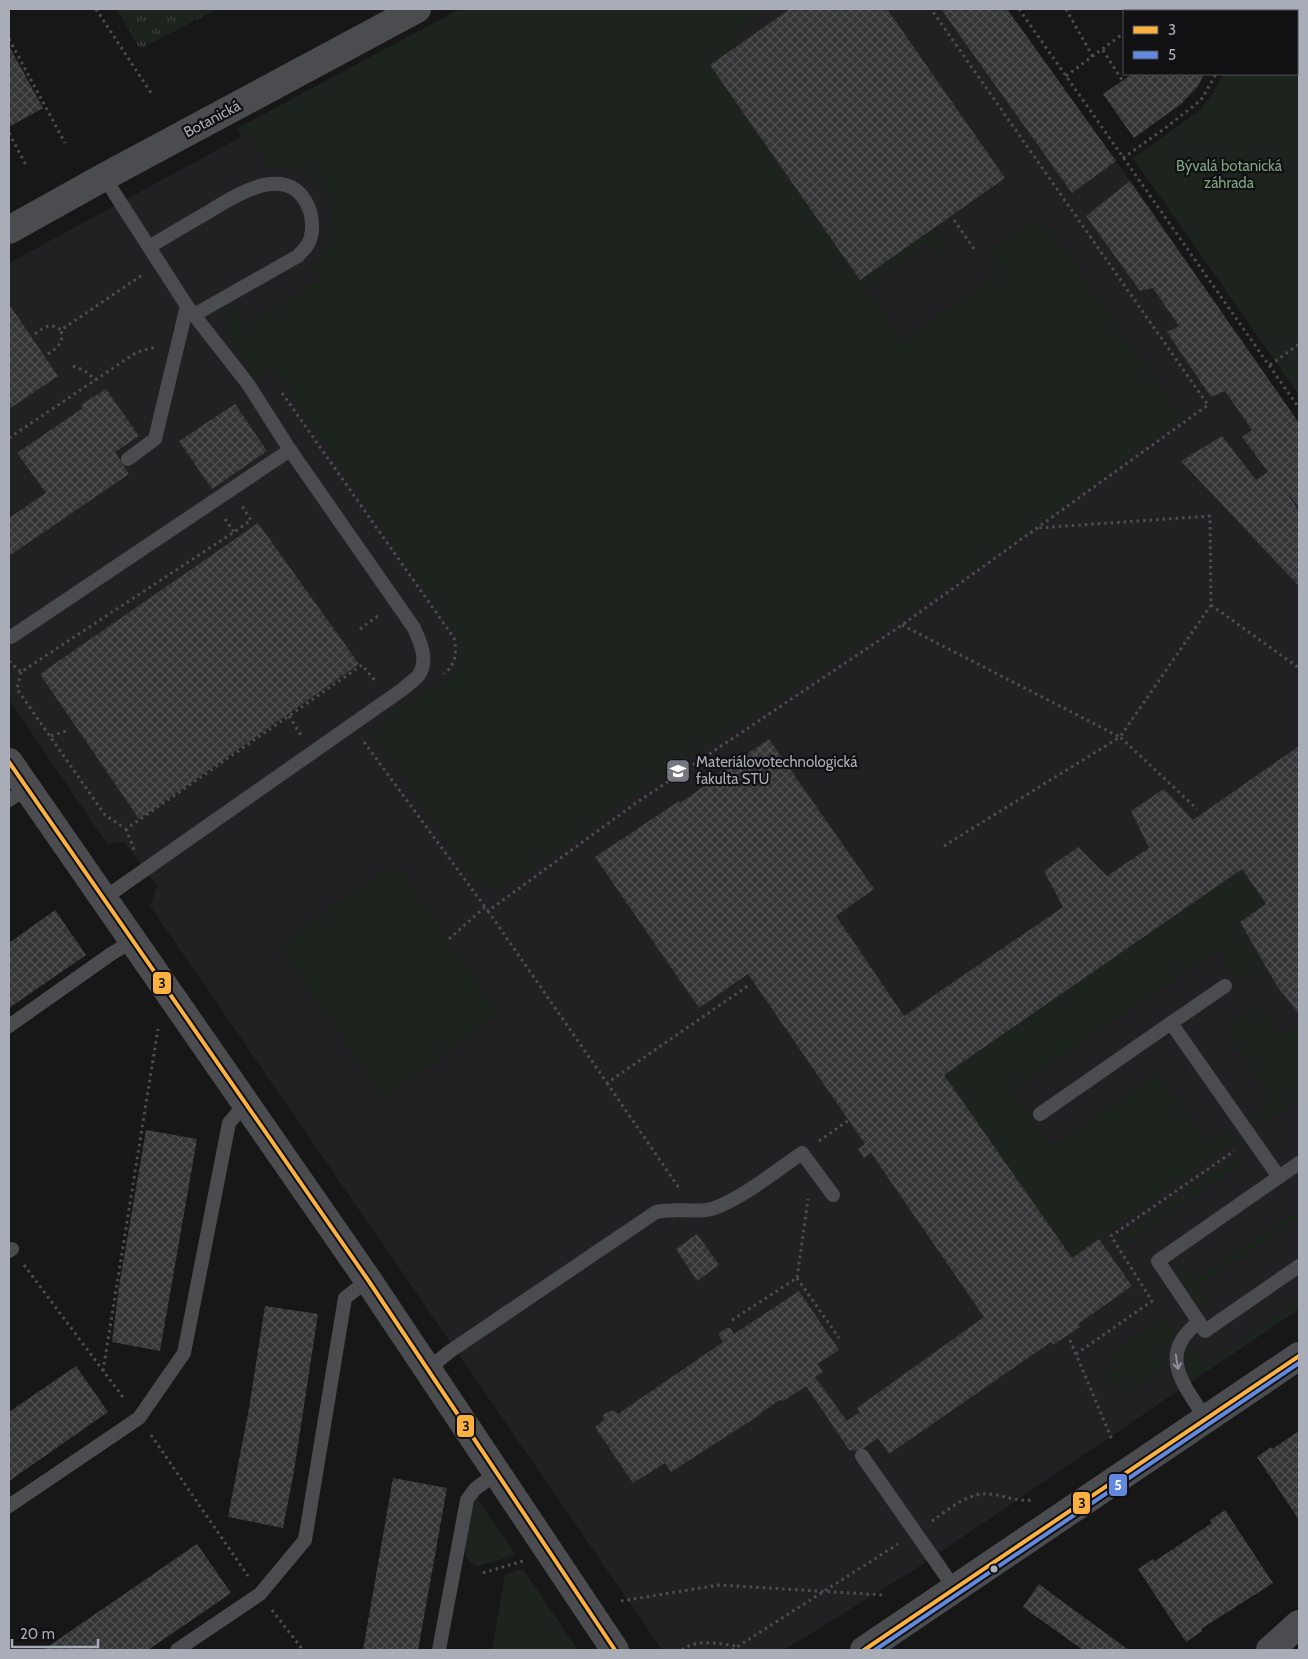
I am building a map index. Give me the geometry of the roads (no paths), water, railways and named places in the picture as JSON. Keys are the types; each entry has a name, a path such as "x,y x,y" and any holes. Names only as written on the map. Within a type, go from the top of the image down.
{"street":[{"name":"Botanická","path":"9,230 416,9"},
{"path":"9,762 18,794 103,899 133,941 368,1280 615,1650"},
{"path":"864,1650 1299,1356"},
{"path":"1270,1650 1299,1624"}],"lane":[{"path":"103,899 389,698 420,674 425,659 421,643 414,628 290,450 248,384 190,310 104,177"},
{"path":"128,459 155,439 176,351 190,310 298,256 308,244 312,231 312,218 307,203 299,192 286,185 272,183 253,188 232,198 149,247"},
{"path":"11,637 290,450"},
{"path":"9,1026 111,954 133,941"},
{"path":"1040,1114 1225,986"},
{"path":"1171,1023 1279,1177"},
{"path":"9,1506 139,1418 184,1353 229,1123 245,1104"},
{"path":"428,1370 449,1352 656,1212 667,1210 707,1210 732,1200 802,1153 832,1195"},
{"path":"1299,1163 1158,1261 1205,1331 1299,1266"},
{"path":"177,1650 260,1594 305,1540 345,1298 368,1280"},
{"path":"1199,1322 1188,1330 1180,1342 1176,1359 1182,1380 1206,1419"},
{"path":"862,1456 955,1589"},
{"path":"439,1650 467,1500 475,1488 496,1474"}],"place":[{"name":"Materiálovotechnologická fakulta STU","path":"678,771"}],"park label":[{"name":"Bývalá botanická záhrada","path":"1229,174"}]}
